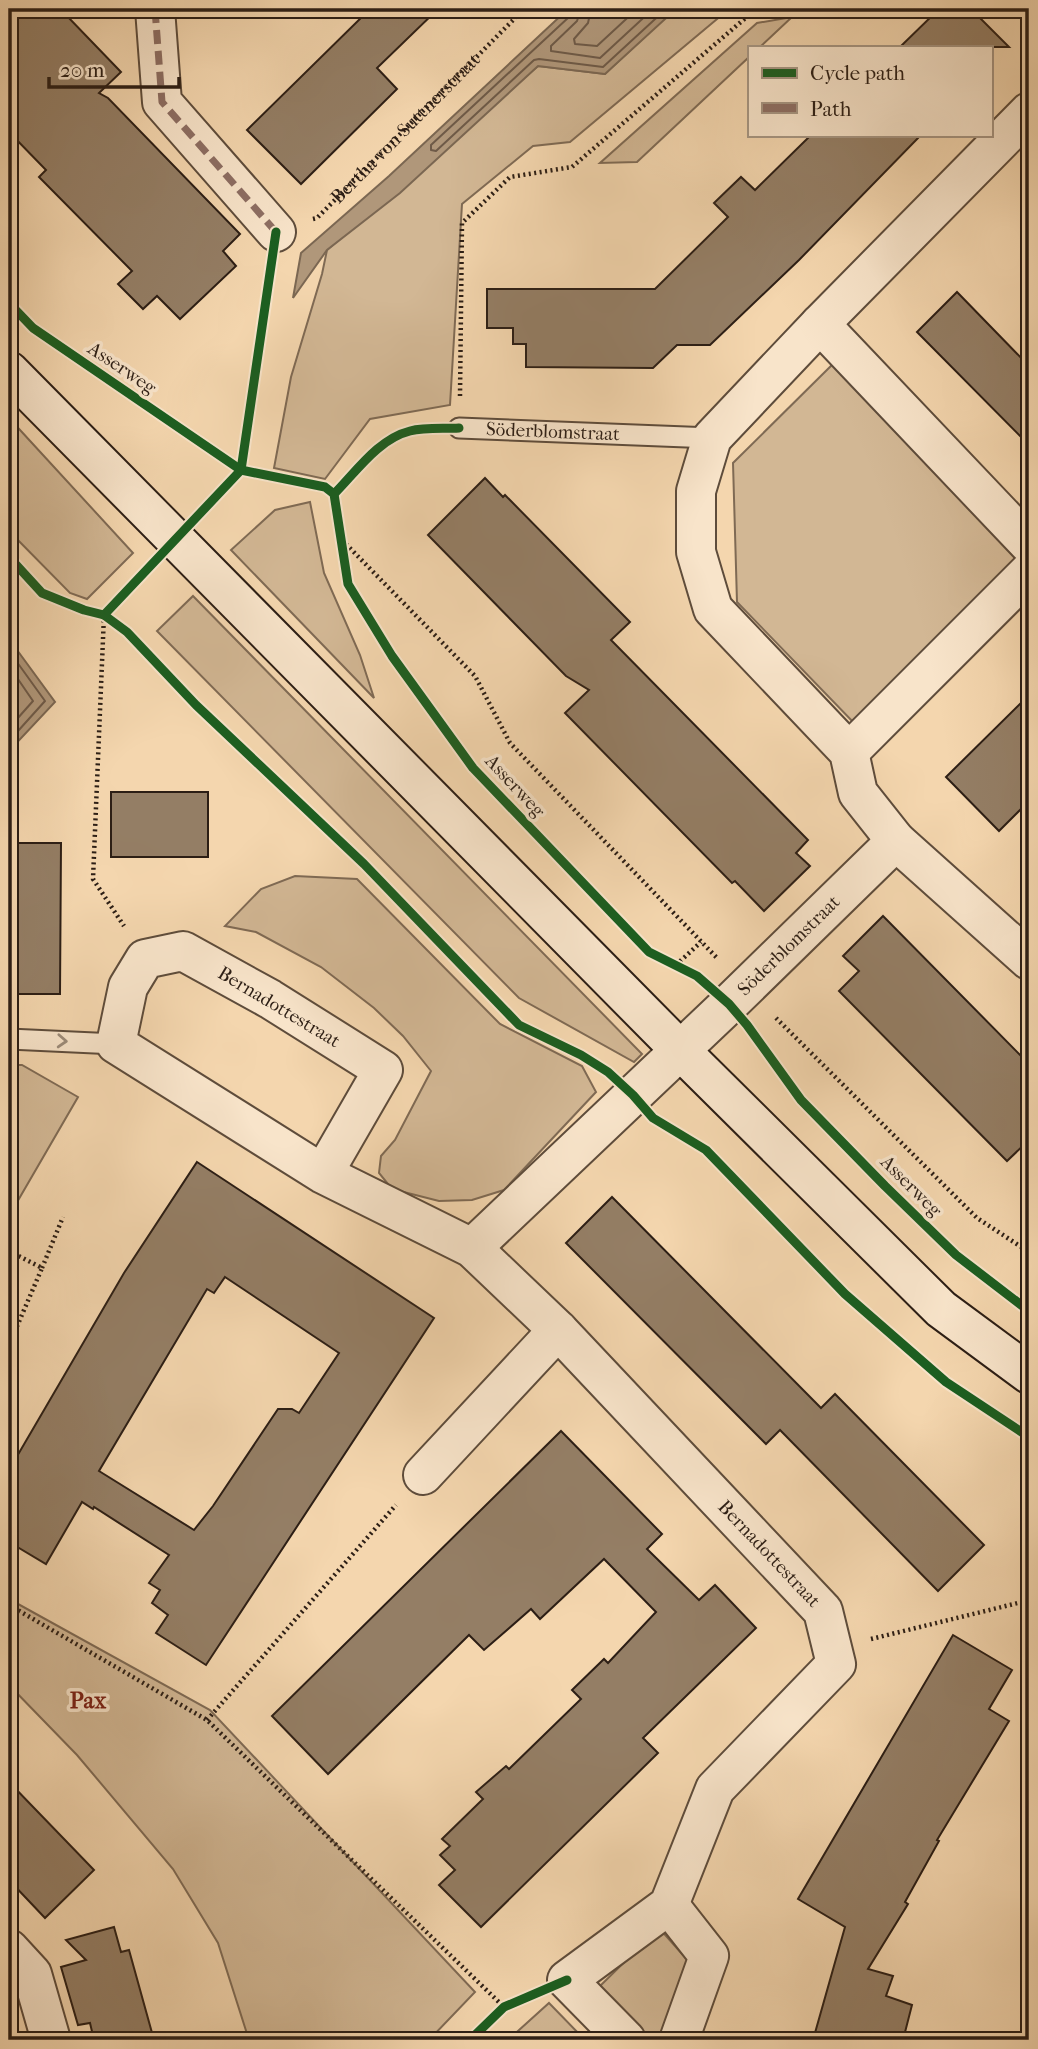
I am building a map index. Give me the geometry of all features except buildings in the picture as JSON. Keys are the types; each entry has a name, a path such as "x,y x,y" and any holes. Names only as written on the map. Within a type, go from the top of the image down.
{"street":[{"path":"155,9 162,102 276,232"},
{"path":"1029,112 712,438 696,491 696,552 713,609 849,752 858,793 896,841 1029,960"},
{"path":"820,324 1029,544"},
{"path":"9,371 680,1050 941,1309 1029,1374"},
{"path":"849,752 1029,572"},
{"name":"Söderblomstraat","path":"680,1050 896,841"},
{"name":"Bernadottestraat","path":"145,959 183,951 271,999 383,1070 323,1174"},
{"path":"116,1044 128,987 145,959"},
{"name":"Bernadottestraat","path":"116,1044 323,1174 472,1248 558,1330 823,1611 832,1648"},
{"path":"472,1248 680,1050"},
{"path":"423,1475 558,1330"},
{"path":"626,2040 567,1980 668,1905 715,1789 836,1664 832,1648"},
{"path":"668,1905 709,1956 679,2040"},
{"path":"9,1949 32,1973 51,2040"}],"lane":[{"name":"Söderblomstraat","path":"459,428 712,438"},
{"name":"Bernadottestraat","path":"9,1039 116,1044"}],"path":[{"path":"459,428 462,223 510,177 572,167 756,9"},
{"path":"341,529 345,562"},
{"path":"342,540 475,676 510,743 701,942 737,996 976,1217 1029,1252"},
{"path":"113,606 103,616 93,880 145,959"},
{"path":"701,942 672,963 737,996"},
{"path":"9,1345 63,1217"},
{"path":"9,1251 42,1268"},
{"path":"207,1720 423,1475"},
{"path":"832,1648 1022,1602 1029,1606"},
{"path":"9,1605 207,1720 504,2007"},
{"path":"496,2015 504,2007 567,1980"}],"shaded area":[{"path":"674,9 729,9 570,142 533,146 462,204 450,405 370,419 325,479 274,468 291,377 327,250 538,66 605,74"},
{"path":"792,17 761,46 748,46 748,58 637,162 600,163 757,23"},
{"path":"840,357 1029,558 856,725 737,602 733,463"},
{"path":"9,418 133,553 87,599 70,593 9,531"},
{"path":"310,502 324,573 360,655 374,698 231,550 275,510"},
{"path":"193,596 642,1054 634,1062 519,998 157,631"},
{"path":"295,876 357,879 500,1024 582,1066 596,1092 504,1190 472,1200 439,1201 392,1189 379,1173 381,1156 395,1140 431,1071 403,1036 374,1008 321,967 256,932 225,926 261,889"},
{"path":"9,1065 22,1065 78,1097 9,1216"},
{"path":"9,1599 210,1710 475,1992 429,2040 249,2040 218,1943 173,1869 77,1755 9,1685"},
{"path":"659,1928 691,1964 658,2040 649,2040 598,1988"},
{"path":"549,2003 585,2040 508,2040"}],"water":[{"path":"568,9 676,9 605,74 538,66 400,193 327,250 293,298 301,253 389,176"},
{"path":"9,639 55,702 9,751"}],"marked path":[{"path":"155,9 162,102 276,232"}],"cycle path":[{"path":"241,470 276,232"},
{"name":"Asserweg","path":"9,303 33,328 241,470 325,487 334,494 348,584 392,656 473,768 649,952 697,976 729,1004 801,1100 885,1186 956,1255 1029,1311"},
{"path":"334,494 368,457 398,435 422,429 459,428"},
{"path":"104,615 241,470"},
{"path":"9,557 42,593 104,615 127,632 196,705 364,864 519,1025 581,1055 608,1072 653,1118 706,1150 845,1294 946,1382 1029,1437"},
{"path":"470,2040 504,2007 567,1980"}],"district":[{"name":"Pax","path":"88,1700"}]}
